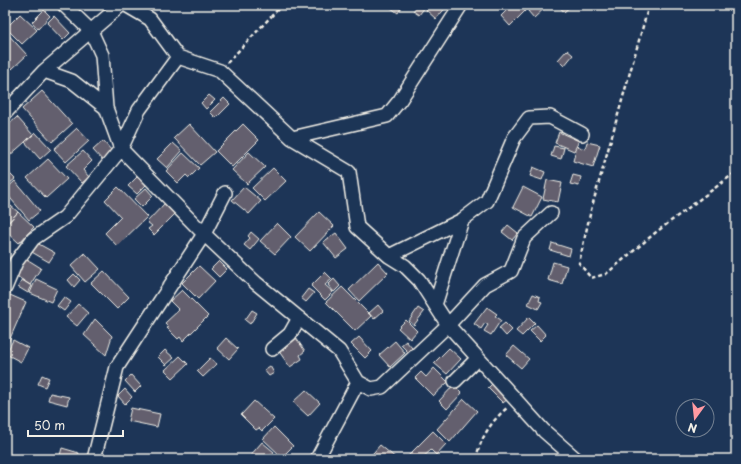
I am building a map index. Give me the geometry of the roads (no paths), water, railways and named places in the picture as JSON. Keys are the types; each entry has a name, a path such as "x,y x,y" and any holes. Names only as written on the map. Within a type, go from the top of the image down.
{"street":[{"path":"64,5 91,31 102,55 106,108 121,149 204,234 256,283 340,352 358,382 371,389 382,387 448,325 485,285 511,271 524,238 551,212"},
{"path":"5,112 44,71 121,5"},
{"path":"126,5 150,19 178,57 220,71 292,138 348,172 357,227 389,256 406,266 419,280 448,325 544,431 576,459"},
{"path":"292,138 387,116 400,100 462,5"},
{"path":"5,288 16,262 33,239 64,217 121,149 139,110 178,57"},
{"path":"44,71 72,81 106,108"},
{"path":"389,256 462,220 487,201 514,138 529,118 550,117 582,134"},
{"path":"94,459 117,366 204,234 225,193"},
{"path":"435,305 462,220"},
{"path":"272,349 290,334 299,318"},
{"path":"455,381 478,358"},
{"path":"317,459 358,382"}]}
